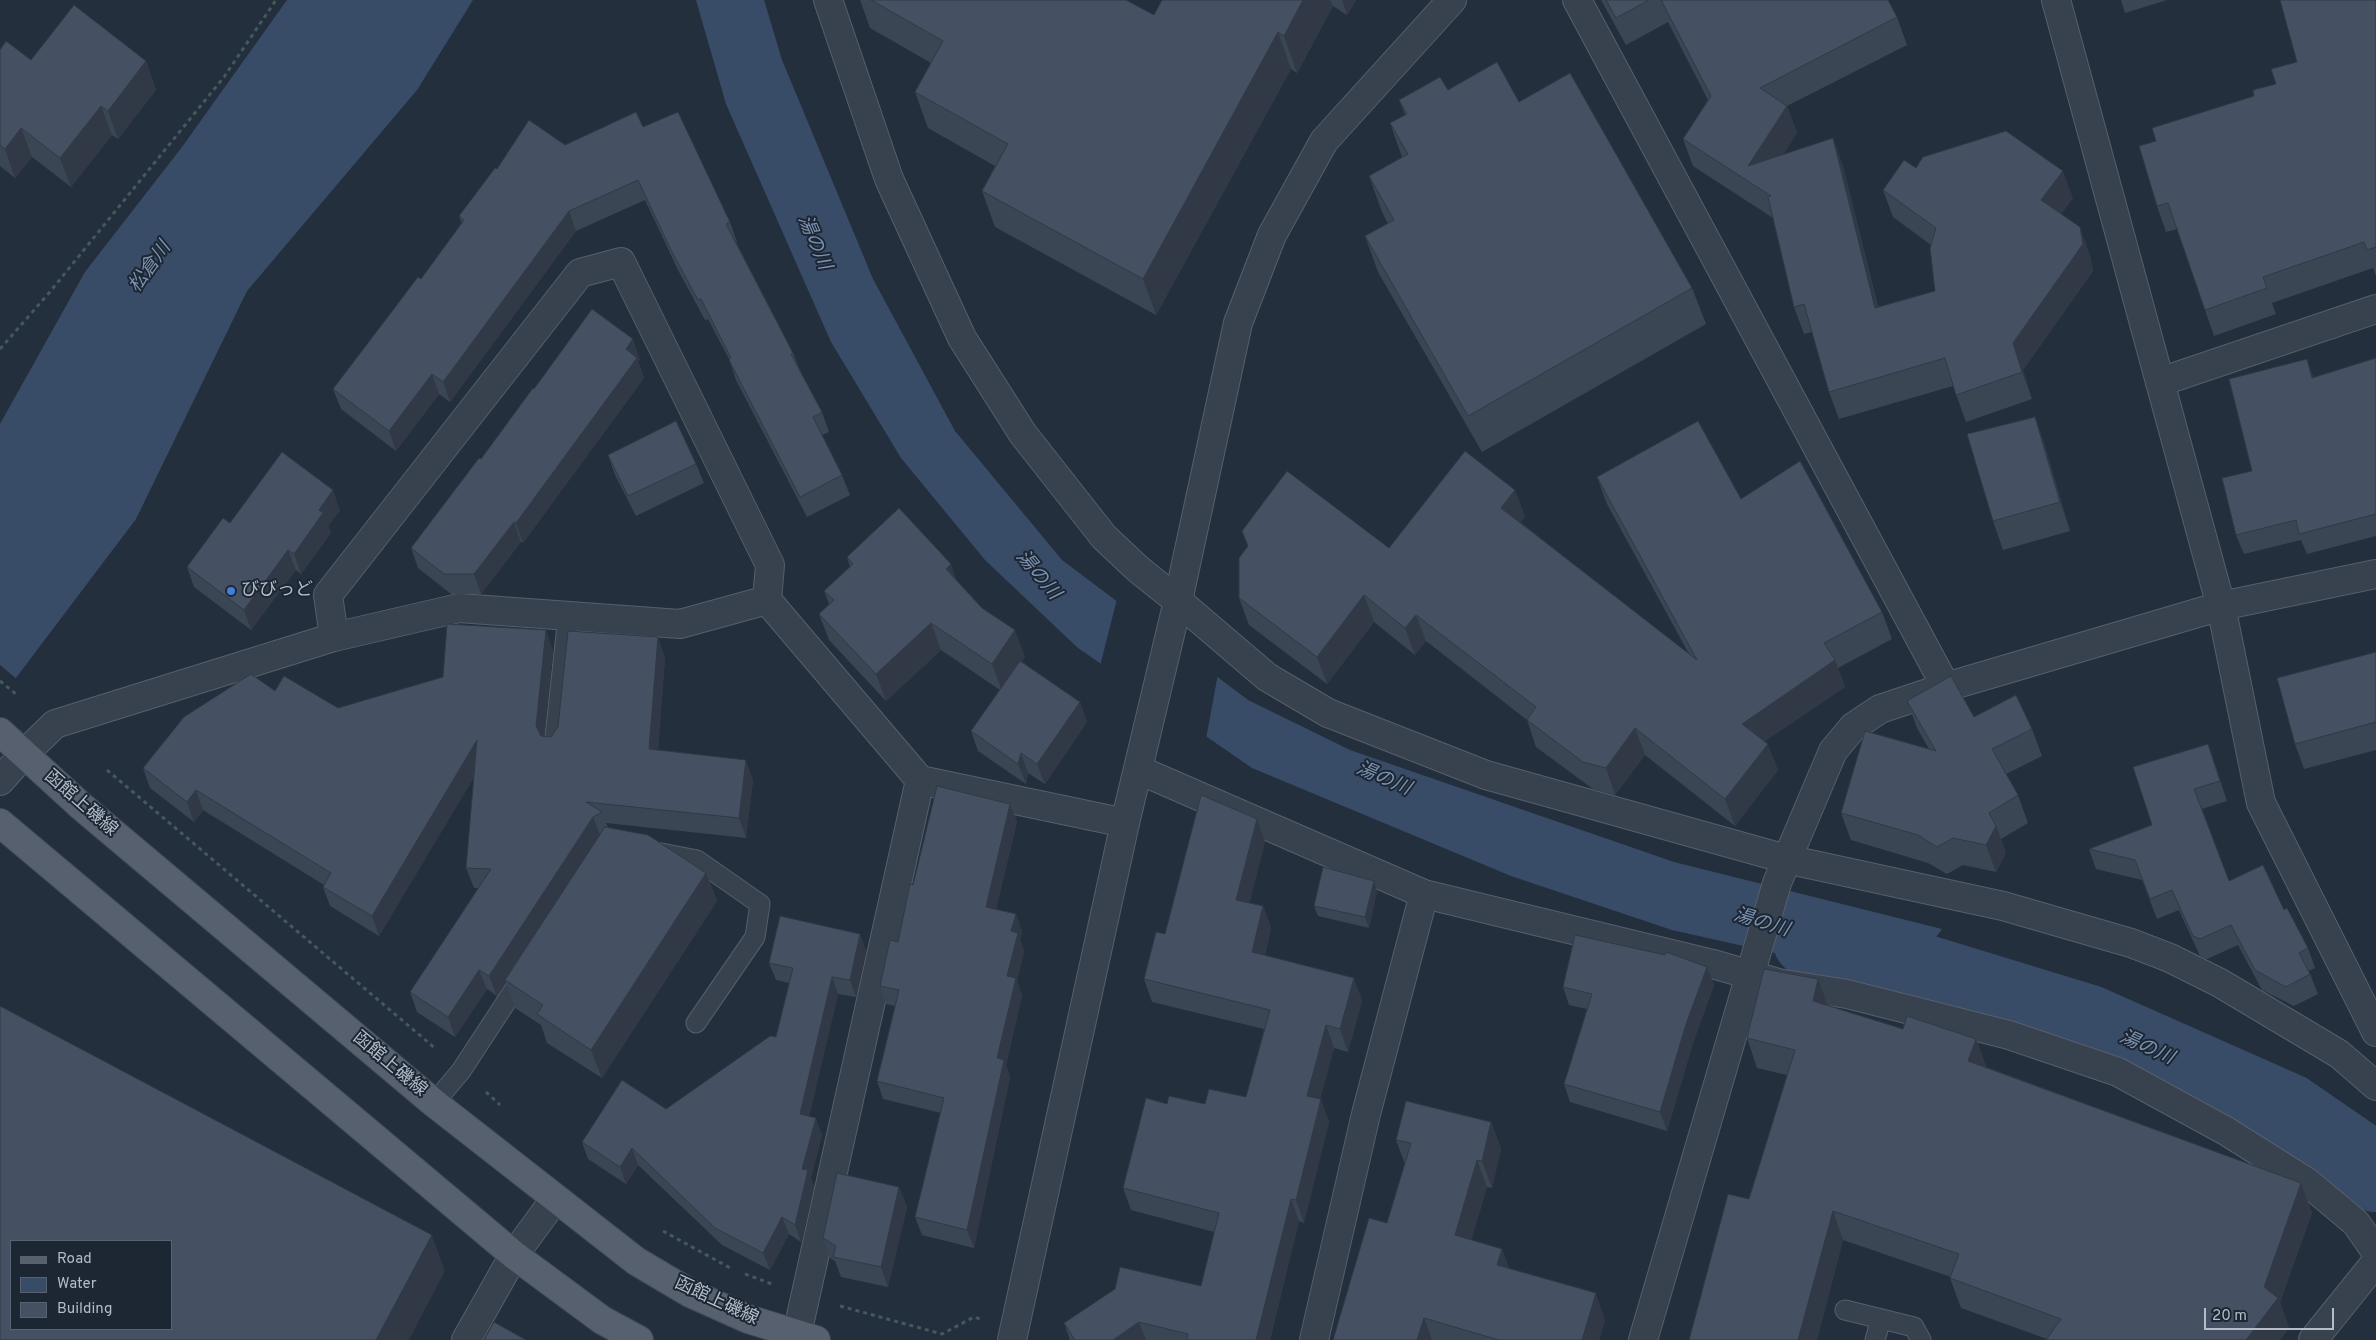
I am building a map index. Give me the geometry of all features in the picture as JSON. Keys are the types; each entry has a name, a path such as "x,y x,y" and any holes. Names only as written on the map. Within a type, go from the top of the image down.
{"main road":[{"name":"函館上磯線","path":"0,732 81,806 434,1103 636,1262 690,1293 748,1318 806,1337"},
{"path":"0,822 514,1255 602,1320 639,1340"}],"street":[{"path":"828,0 889,179 962,338 1023,434 1104,536 1138,569 1267,677 1328,713 1486,775 1781,871 2002,906 2131,943 2170,958 2220,983 2338,1054 2376,1086"},
{"path":"1014,1334 1125,823 1178,601 1238,323 1272,235 1324,140 1452,0"},
{"path":"1577,0 1946,687"},
{"path":"2056,0 2221,606 2261,803 2376,1032"},
{"path":"334,637 328,595 580,273 620,262 770,565 767,600 920,780 1125,823"},
{"path":"2160,382 2376,310"},
{"path":"1643,1340 1781,871 1833,750 1853,727 1880,709 1946,687 2221,606 2376,574"},
{"path":"0,781 55,724 334,637 459,608 680,624 767,600"},
{"path":"1139,770 1424,894 1713,964 1751,970 1778,983 1847,994 2009,1035 2118,1072 2226,1131 2307,1182 2356,1222 2376,1252"},
{"path":"806,1337 807,1296 920,780"},
{"path":"1314,1340 1366,1114 1424,894"},
{"path":"466,1340 514,1255 555,1199"},
{"path":"2313,1340 2376,1262"}],"lane":[{"path":"554,746 568,616"},
{"path":"639,849 697,860 760,904 755,937 696,1023"},
{"path":"434,1103 461,1071 536,957"},
{"path":"1845,1310 1914,1327 1920,1340"},
{"path":"1875,1340 1881,1318"}],"path":[{"path":"0,349 49,293 224,77 276,0"},
{"path":"0,681 16,694"},
{"path":"107,770 505,1109"},
{"path":"656,1227 738,1272 807,1296 942,1334 974,1317 1014,1334"}],"water":[{"name":"松倉川","path":"287,0 473,0 417,90 247,291 136,519 0,699 0,424 85,272 182,147"},
{"path":"696,0 764,0 782,60 873,279 955,431 1062,560 1248,700 1350,750 1674,862 1942,929 1904,982 1672,930 1511,876 1252,768 1078,648 985,560 901,458 831,342 726,104"}],"pier":[{"path":"1117,599 1218,674 1206,739 1100,666"},
{"path":"0,665 18,680 0,702"}],"building":[{"path":"871,0 1126,0 1154,15 1162,0 1303,0 1284,36 1278,32 1143,279 982,191 1008,144 915,92 943,41"},
{"path":"1606,0 1649,0 1616,18"},
{"path":"1661,0 1888,0 1897,17 1760,88 1787,106 1748,166 1833,138 1875,308 1935,291 1930,248 1936,228 1883,190 1904,160 1916,168 1923,157 2006,131 2063,171 2041,200 2080,227 2083,244 2013,343 2022,372 1956,395 1945,358 1829,392 1804,304 1794,307 1768,197 1771,196 1683,139 1711,96"},
{"path":"2280,0 2376,0 2376,247 2367,250 2364,242 2263,277 2267,288 2205,310 2168,203 2157,206 2139,146 2156,141 2152,128 2254,96 2253,90 2276,84 2271,69 2297,62"},
{"path":"74,5 146,61 108,111 101,106 60,158 21,128 5,149 0,145 0,50 6,41 31,60"},
{"path":"1497,62 1519,102 1570,73 1692,288 1468,416 1365,236 1394,220 1369,176 1408,154 1390,123 1407,114 1399,100 1440,77 1448,90"},
{"path":"636,112 643,127 678,112 730,222 726,224 822,412 813,417 842,475 800,497 729,360 731,358 701,299 698,300 671,250 638,180 569,211 443,382 432,374 389,431 333,389 418,277 421,279 464,220 459,216 495,168 497,169 529,120 565,145"},
{"path":"592,309 633,339 626,349 637,358 516,523 514,522 474,574 444,574 411,548 479,458 481,459"},
{"path":"2376,358 2376,514 2299,534 2296,520 2236,535 2222,478 2252,471 2229,379 2307,359 2312,378"},
{"path":"2035,417 2060,502 1993,521 1967,434"},
{"path":"676,421 696,464 628,496 608,455"},
{"path":"1698,421 1741,499 1800,461 1882,612 1824,643 1835,660 1742,724 1768,744 1725,799 1635,728 1606,768 1583,762 1527,720 1536,707 1416,615 1405,628 1364,595 1317,657 1239,598 1239,558 1248,546 1242,531 1287,471 1389,548 1465,451 1515,490 1501,508 1697,660 1597,477"},
{"path":"282,452 333,490 319,510 323,513 294,554 288,550 244,610 187,567 223,518 230,523"},
{"path":"899,508 951,564 946,569 982,608 1015,630 992,664 931,623 876,674 819,614 834,600 824,591 853,564 847,557"},
{"path":"447,624 546,630 536,726 541,736 551,737 558,727 568,631 658,637 649,749 746,760 739,818 586,802 602,812 593,817 489,976 479,970 448,1017 410,992 491,869 466,868 477,740 372,916 323,887 331,873 196,790 187,802 143,768 184,717 251,674 275,691 284,676 338,708 443,677"},
{"path":"2376,652 2376,722 2295,744 2277,678"},
{"path":"1020,661 1080,702 1037,764 1021,753 1018,764 971,731"},
{"path":"1951,676 1974,717 2016,695 2032,729 1992,749 2018,795 1989,813 1996,826 1986,845 1953,838 1937,847 1918,835 1841,813 1865,731 1936,751 1907,701"},
{"path":"2208,744 2220,781 2194,789 2229,881 2263,865 2284,910 2287,908 2308,948 2299,953 2310,974 2286,987 2255,970 2231,925 2200,939 2193,936 2172,890 2150,899 2135,860 2089,849 2152,825 2133,767"},
{"path":"937,786 1010,804 986,907 1016,914 1011,931 1018,933 1007,976 1016,978 997,1058 1004,1060 967,1230 915,1217 944,1098 877,1081 899,990 880,986 890,940 898,942 910,884 913,885"},
{"path":"1201,795 1257,819 1236,900 1263,906 1252,952 1354,978 1340,1029 1326,1025 1307,1096 1321,1099 1296,1200 1291,1199 1256,1340 1187,1340 1188,1334 1139,1322 1113,1340 1075,1340 1064,1323 1115,1289 1120,1267 1201,1286 1219,1213 1123,1188 1146,1098 1167,1104 1169,1096 1205,1104 1209,1089 1246,1097 1270,1010 1144,979 1156,932 1165,934"},
{"path":"605,827 648,835 706,873 591,1050 537,1014 543,1005 505,980"},
{"path":"1323,867 1374,881 1365,917 1314,906"},
{"path":"780,916 860,934 850,980 832,977 800,1114 816,1118 802,1169 808,1170 795,1225 782,1217 763,1253 715,1228 632,1148 620,1167 582,1142 622,1080 666,1109 770,1036 776,1037 793,968 769,963"},
{"path":"1575,935 1665,955 1666,952 1707,967 1686,1024 1660,1112 1564,1084 1592,994 1563,987"},
{"path":"1764,969 1818,979 1813,1001 1903,1029 1907,1016 1976,1039 1968,1061 2301,1183 2264,1287 2278,1298 2246,1340 2046,1340 2061,1319 1950,1278 1959,1254 1833,1211 1798,1340 1689,1340 1728,1194 1749,1199 1795,1050 1747,1038"},
{"path":"0,1006 432,1235 376,1340 0,1340"},
{"path":"1406,1101 1491,1122 1482,1161 1477,1160 1455,1235 1502,1249 1497,1265 1596,1293 1582,1340 1499,1340 1424,1318 1417,1340 1333,1340 1369,1218 1387,1223 1411,1143 1396,1140"},
{"path":"837,1173 899,1187 881,1267 833,1257 836,1246 823,1238"},
{"path":"494,1322 526,1340 484,1340"}],"waterway":[{"name":"湯の川","path":"1811,939 2086,1023 2287,1112 2376,1173"}],"place":[{"name":"びびっど","path":"231,591"}]}
